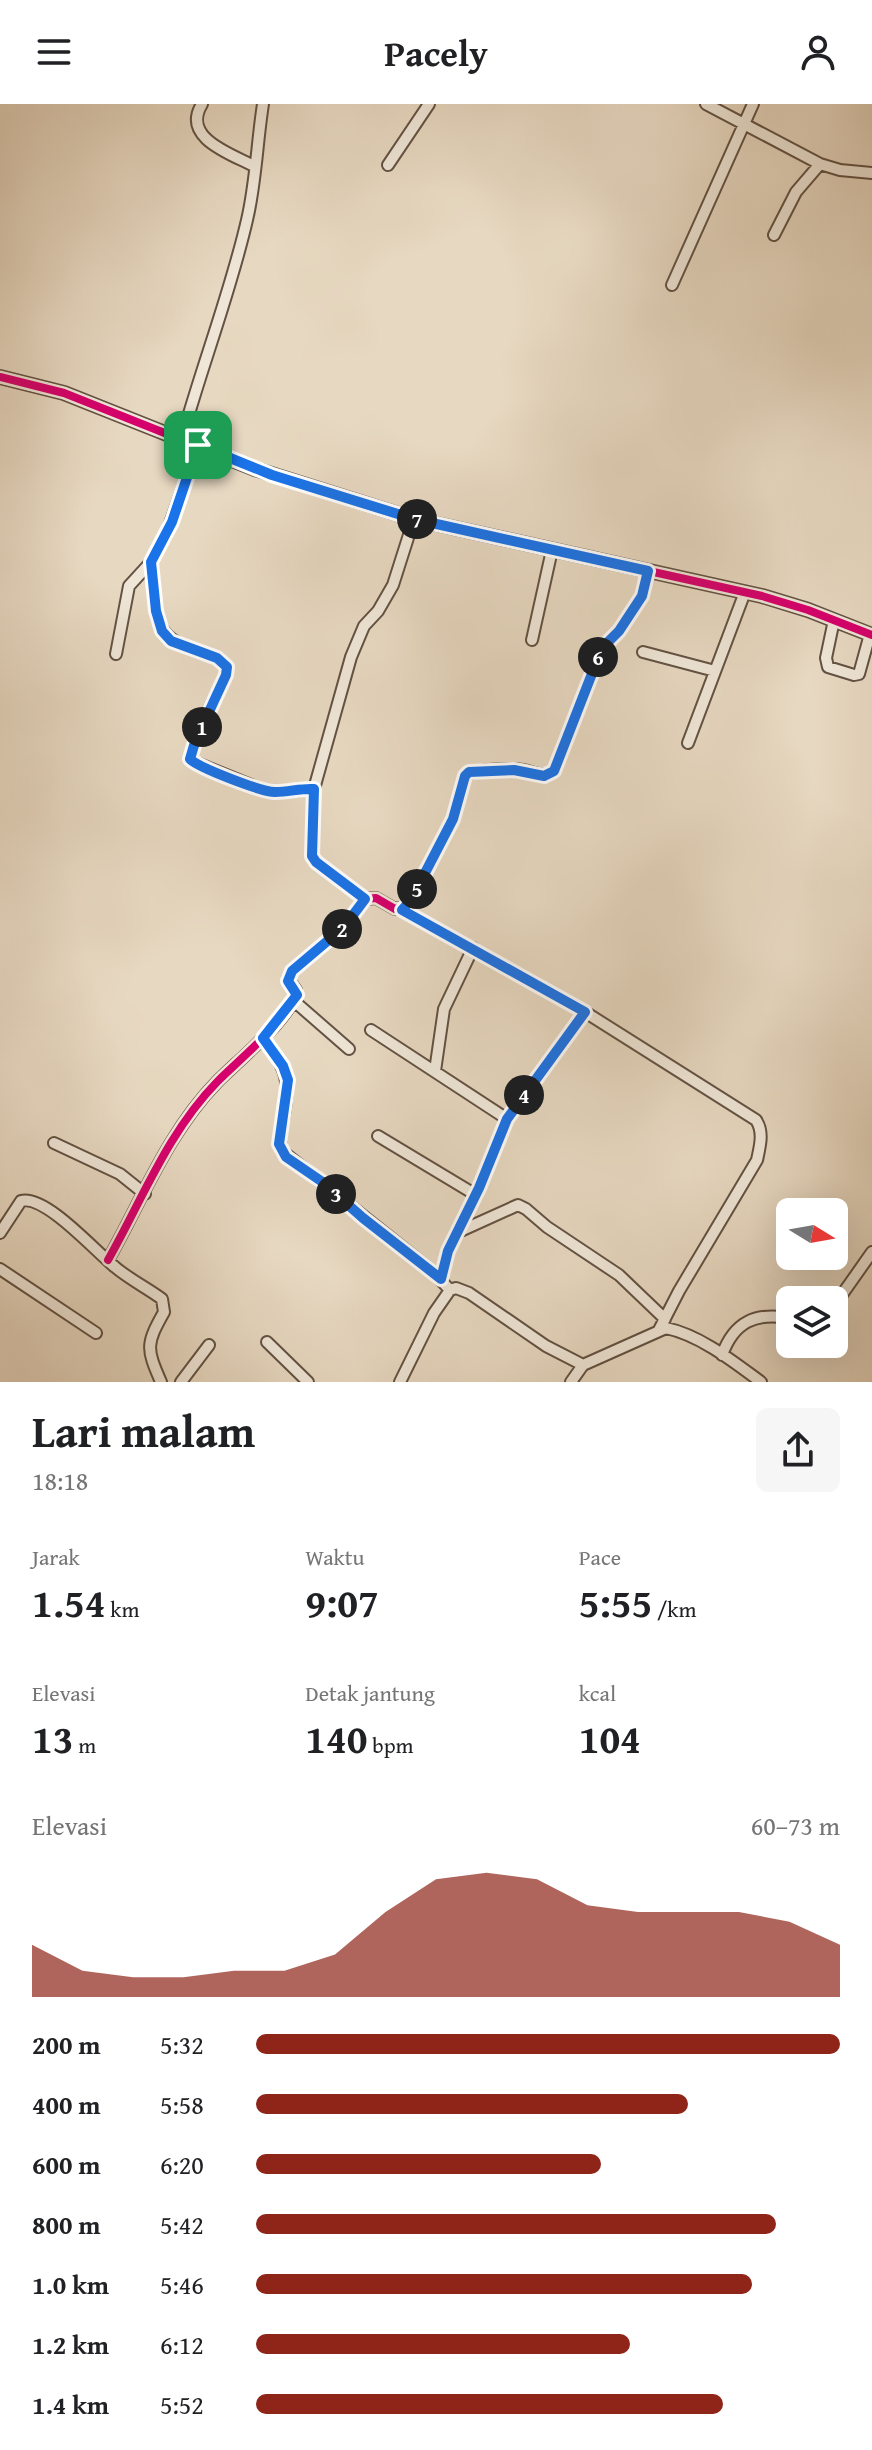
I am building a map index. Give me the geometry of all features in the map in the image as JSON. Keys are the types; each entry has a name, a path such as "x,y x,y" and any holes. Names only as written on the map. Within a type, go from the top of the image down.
{"street":[{"path":"202,104 196,119 199,133 254,166"},
{"path":"182,438 250,205 263,104"},
{"path":"388,165 429,104"},
{"path":"706,104 820,164 840,170 872,173"},
{"path":"672,285 753,104"},
{"path":"774,235 796,192 820,164"},
{"path":"0,377 64,393 272,475 414,519 787,603 834,620 871,634 859,674 828,667 826,658 834,620"},
{"path":"116,654 129,586 151,562 172,522 198,445"},
{"path":"414,519 393,585 356,641 314,789 312,856 365,899 376,898 473,948 585,1012 756,1120 761,1136 757,1160 659,1330"},
{"path":"532,640 552,550"},
{"path":"151,562 157,619 162,631 171,641 217,658 227,667 195,742 192,761 263,790 314,789"},
{"path":"402,910 411,900 453,819 465,776 469,772 514,770 544,776 554,771 602,648 619,631 642,596 648,571"},
{"path":"688,743 745,592"},
{"path":"643,652 715,671"},
{"path":"108,1260 145,1194 163,1153 214,1084 263,1038 294,1001 296,990 288,979 292,971 344,927 365,899"},
{"path":"435,1071 444,1009 473,948"},
{"path":"294,1001 349,1049"},
{"path":"441,1279 456,1233 476,1195 507,1119 585,1012"},
{"path":"371,1030 507,1119"},
{"path":"263,1038 283,1066 288,1080 279,1144 286,1157 321,1181 441,1279 450,1290"},
{"path":"378,1136 476,1195"},
{"path":"54,1143 120,1174 145,1194"},
{"path":"0,1233 16,1206 29,1199 80,1232 108,1260 165,1302 164,1312 148,1346 161,1382"},
{"path":"456,1233 510,1209 524,1207 547,1227 619,1275 665,1319"},
{"path":"848,1286 872,1252"},
{"path":"0,1269 96,1333"},
{"path":"400,1382 434,1313 450,1290 456,1288 469,1293 546,1346 583,1365"},
{"path":"722,1355 728,1339 742,1323 776,1317"},
{"path":"571,1382 583,1365 666,1328 680,1332 722,1355 761,1382"},
{"path":"267,1342 308,1382"},
{"path":"181,1382 209,1345"}],"cycle path":[{"path":"0,377 64,393 255,469 414,519 762,596 872,635"},
{"path":"108,1260 184,1122 217,1082 286,1012 296,990 288,979 292,971 344,927 365,899 376,898 395,909 407,907 453,819 465,776 492,770 517,769 543,775 554,771 602,648 619,631 642,596 648,571"}],"route":[{"path":"198,445 272,475 414,519 648,571 642,596 619,631 602,648 554,771 544,776 525,770 469,772 465,776 453,819 411,900 402,910 585,1012 507,1119 479,1188 448,1251 441,1279 321,1181 286,1157 279,1144 288,1080 283,1066 263,1038 297,995 288,981 292,971 344,927 365,899 312,856 314,789 263,790 200,766 190,759 227,667 217,658 171,641 162,631 157,619 151,562 172,522 198,445"}]}
